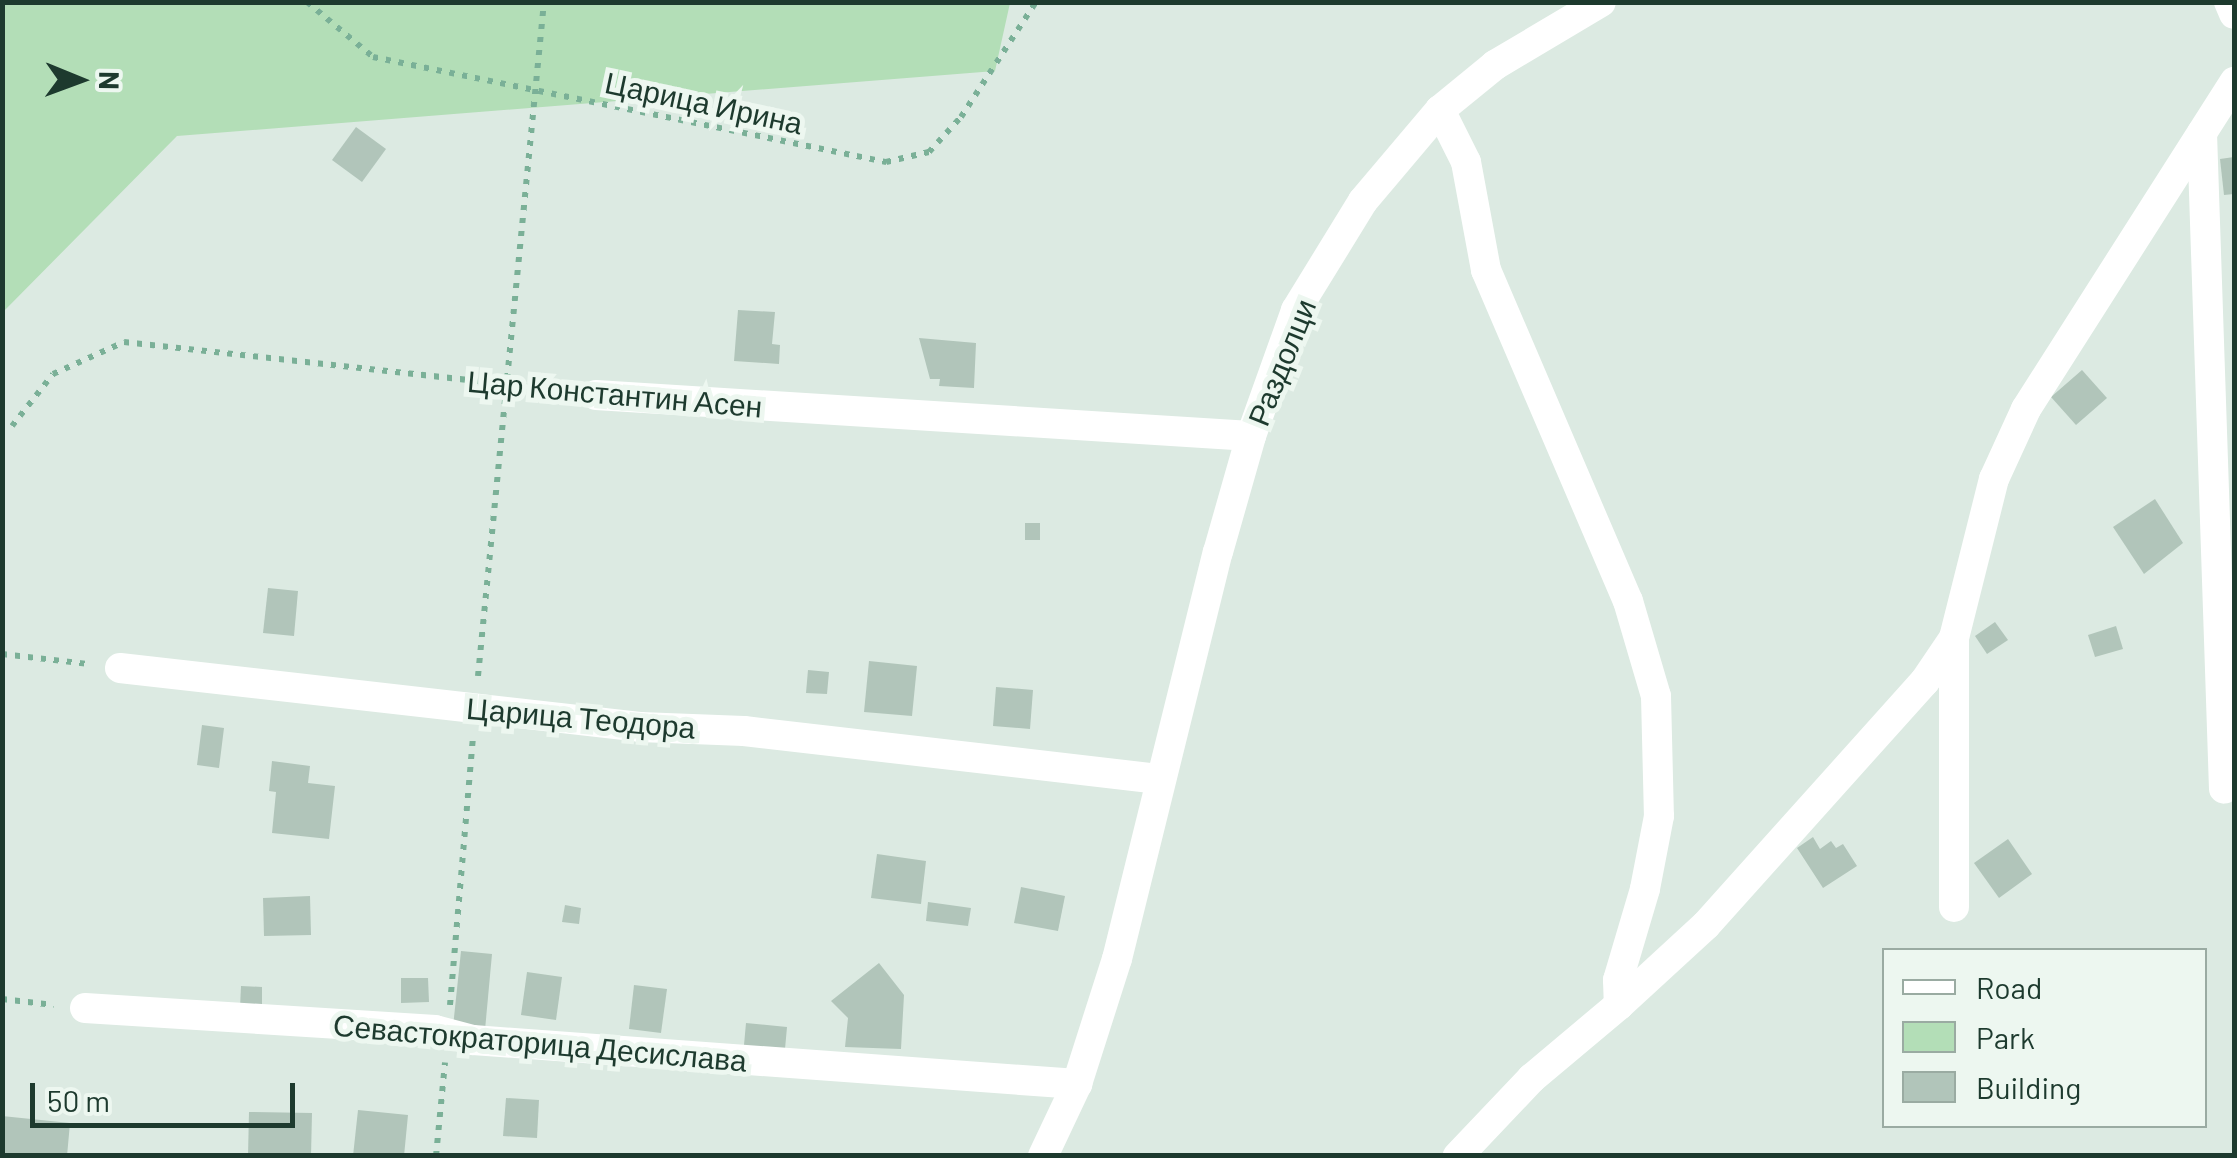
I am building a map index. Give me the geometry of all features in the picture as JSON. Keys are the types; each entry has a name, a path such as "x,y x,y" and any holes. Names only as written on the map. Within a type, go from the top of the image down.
{"street":[{"name":"Раздолци","path":"1043,1156 1078,1084 1117,960 1159,778 1251,436 1296,310 1363,201 1440,110 1495,65 1601,2"},
{"path":"2229,2 2234,14"},
{"path":"1954,907 1954,638 1994,479 2026,409 2234,82"},
{"path":"1440,110 1466,162 1486,270 1628,601 1656,696 1659,816 1645,889 1618,980 1619,1005"},
{"path":"2202,133 2224,790"},
{"name":"Цар Константин Асен","path":"596,395 1251,436"},
{"path":"1458,1156 1532,1078 1706,926 1925,681 1954,638"},
{"name":"Царица Теодора","path":"120,668 640,727 744,730 1159,778"},
{"name":"Севастократорица Десислава","path":"85,1008 1078,1084"}],"path":[{"name":"Царица Ирина","path":"307,2 373,57 886,162 929,152 961,117 1036,2"},
{"path":"506,385 544,2"},
{"name":"Цар Константин Асен","path":"12,426 53,374 124,342 596,395"},
{"path":"2,654 120,668"},
{"path":"2,1000 85,1008"},
{"path":"436,1156 448,1033"}],"green space":[{"path":"3,2 1010,3 995,71 177,136 3,312"}],"building":[{"path":"356,127 386,149 362,182 332,160"},
{"path":"2234,157 2234,194 2224,195 2220,159"},
{"path":"738,310 775,312 772,344 780,345 779,364 734,361"},
{"path":"919,338 976,343 974,388 939,386 940,379 930,379"},
{"path":"2082,370 2107,398 2076,425 2051,397"},
{"path":"2155,499 2183,543 2144,574 2113,527"},
{"path":"1025,523 1040,523 1040,540 1025,540"},
{"path":"268,588 298,591 294,636 263,633"},
{"path":"1995,622 2008,640 1987,654 1975,636"},
{"path":"2116,626 2123,649 2095,657 2088,635"},
{"path":"869,661 917,666 912,716 864,712"},
{"path":"808,670 829,672 827,694 806,693"},
{"path":"996,687 1033,690 1030,729 993,726"},
{"path":"202,725 224,728 219,768 197,765"},
{"path":"272,761 310,766 308,783 335,786 329,839 272,833 276,792 269,791"},
{"path":"1813,837 1820,849 1831,841 1836,848 1843,844 1857,866 1823,888 1797,848"},
{"path":"2008,839 2032,874 1999,898 1974,863"},
{"path":"877,854 926,861 921,904 871,898"},
{"path":"1021,887 1065,896 1058,931 1014,923"},
{"path":"310,896 311,935 264,936 263,898"},
{"path":"928,902 971,908 968,926 926,921"},
{"path":"565,905 581,908 579,924 562,922"},
{"path":"461,951 492,954 485,1030 453,1027"},
{"path":"879,963 904,995 901,1049 845,1047 848,1018 831,1001"},
{"path":"527,972 562,977 556,1020 521,1015"},
{"path":"401,978 428,978 429,1002 401,1003"},
{"path":"634,985 667,989 661,1033 629,1029"},
{"path":"241,986 262,987 262,1008 240,1008"},
{"path":"746,1023 787,1027 784,1060 743,1056"},
{"path":"506,1098 539,1100 537,1138 503,1136"},
{"path":"358,1110 408,1115 404,1156 353,1156"},
{"path":"249,1112 312,1113 311,1156 248,1156"},
{"path":"2,1116 70,1123 67,1156 2,1156"}]}
